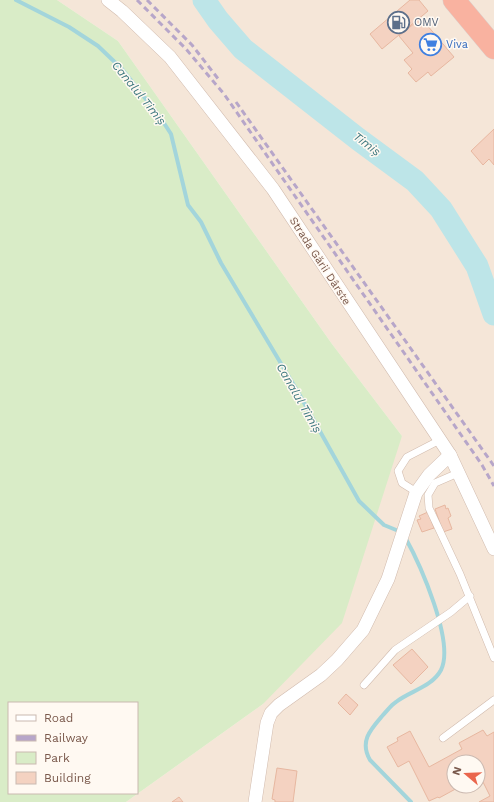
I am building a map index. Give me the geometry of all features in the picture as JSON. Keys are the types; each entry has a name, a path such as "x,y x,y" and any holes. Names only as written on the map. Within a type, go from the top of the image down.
{"highway":[{"path":"454,0 494,48"}],"street":[{"name":"Strada Gării Dârste","path":"108,0 122,11 170,57 273,189 450,455 494,550"},
{"path":"255,802 267,723 271,713 278,705 321,674 353,643 376,606 388,579 403,533 422,494 429,475 450,455"}],"lane":[{"path":"440,440 407,457 398,471 402,483 422,494 470,596 494,658"},
{"path":"422,494 435,483 458,473"},
{"path":"364,684 395,650 451,612 470,596"},
{"path":"443,738 494,700"}],"shaded area":[{"path":"57,0 494,0 494,802 126,802 263,704 402,436 332,344 118,41"}],"green space":[{"path":"0,0 57,0 118,41 332,344 402,436 342,623 263,704 138,793 138,702 8,702 8,794 137,794 126,802 0,802"}],"building":[{"name":"OMV","path":"410,0 419,0 428,11 382,49 370,34"},
{"path":"421,18 454,57 431,76 428,72 416,82 408,73 412,69 404,60 413,53 399,36"},
{"path":"494,129 494,165 489,159 483,165 471,151"},
{"path":"445,505 451,516 448,518 452,529 443,532 435,509"},
{"path":"428,512 434,528 422,532 417,520 421,519 419,516"},
{"path":"412,649 428,667 411,684 393,665"},
{"path":"346,694 358,705 350,715 338,703"},
{"path":"483,730 487,736 494,732 494,802 479,802 490,796 486,788 486,754 453,754 462,749 459,743"},
{"path":"410,731 429,767 446,758 446,794 429,801 409,761 398,767 387,747 398,741 397,738"},
{"path":"277,768 297,771 293,802 275,802 275,800 272,799"},
{"path":"179,797 183,802 172,802"}],"waterway":[{"name":"Canalul Timiș","path":"16,0 69,27 98,46 122,69 160,117 171,134 188,205 201,222 221,263 298,392 359,501 384,525 401,532"},
{"name":"Timiș","path":"204,0 218,20 243,49 358,139 415,181 441,209 477,266 494,314"},
{"name":"Canalul Timiș","path":"405,537 419,565 434,603 440,623 444,657 441,670 432,681 394,703 374,725 366,741 366,747 370,760 411,802"}],"railway":[{"path":"137,0 186,49 224,94 482,465 494,486"},
{"path":"147,0 192,45 219,80"},
{"path":"236,102 494,466"}],"place":[{"name":"OMV","path":"399,22"},
{"name":"Viva","path":"431,44"}]}
